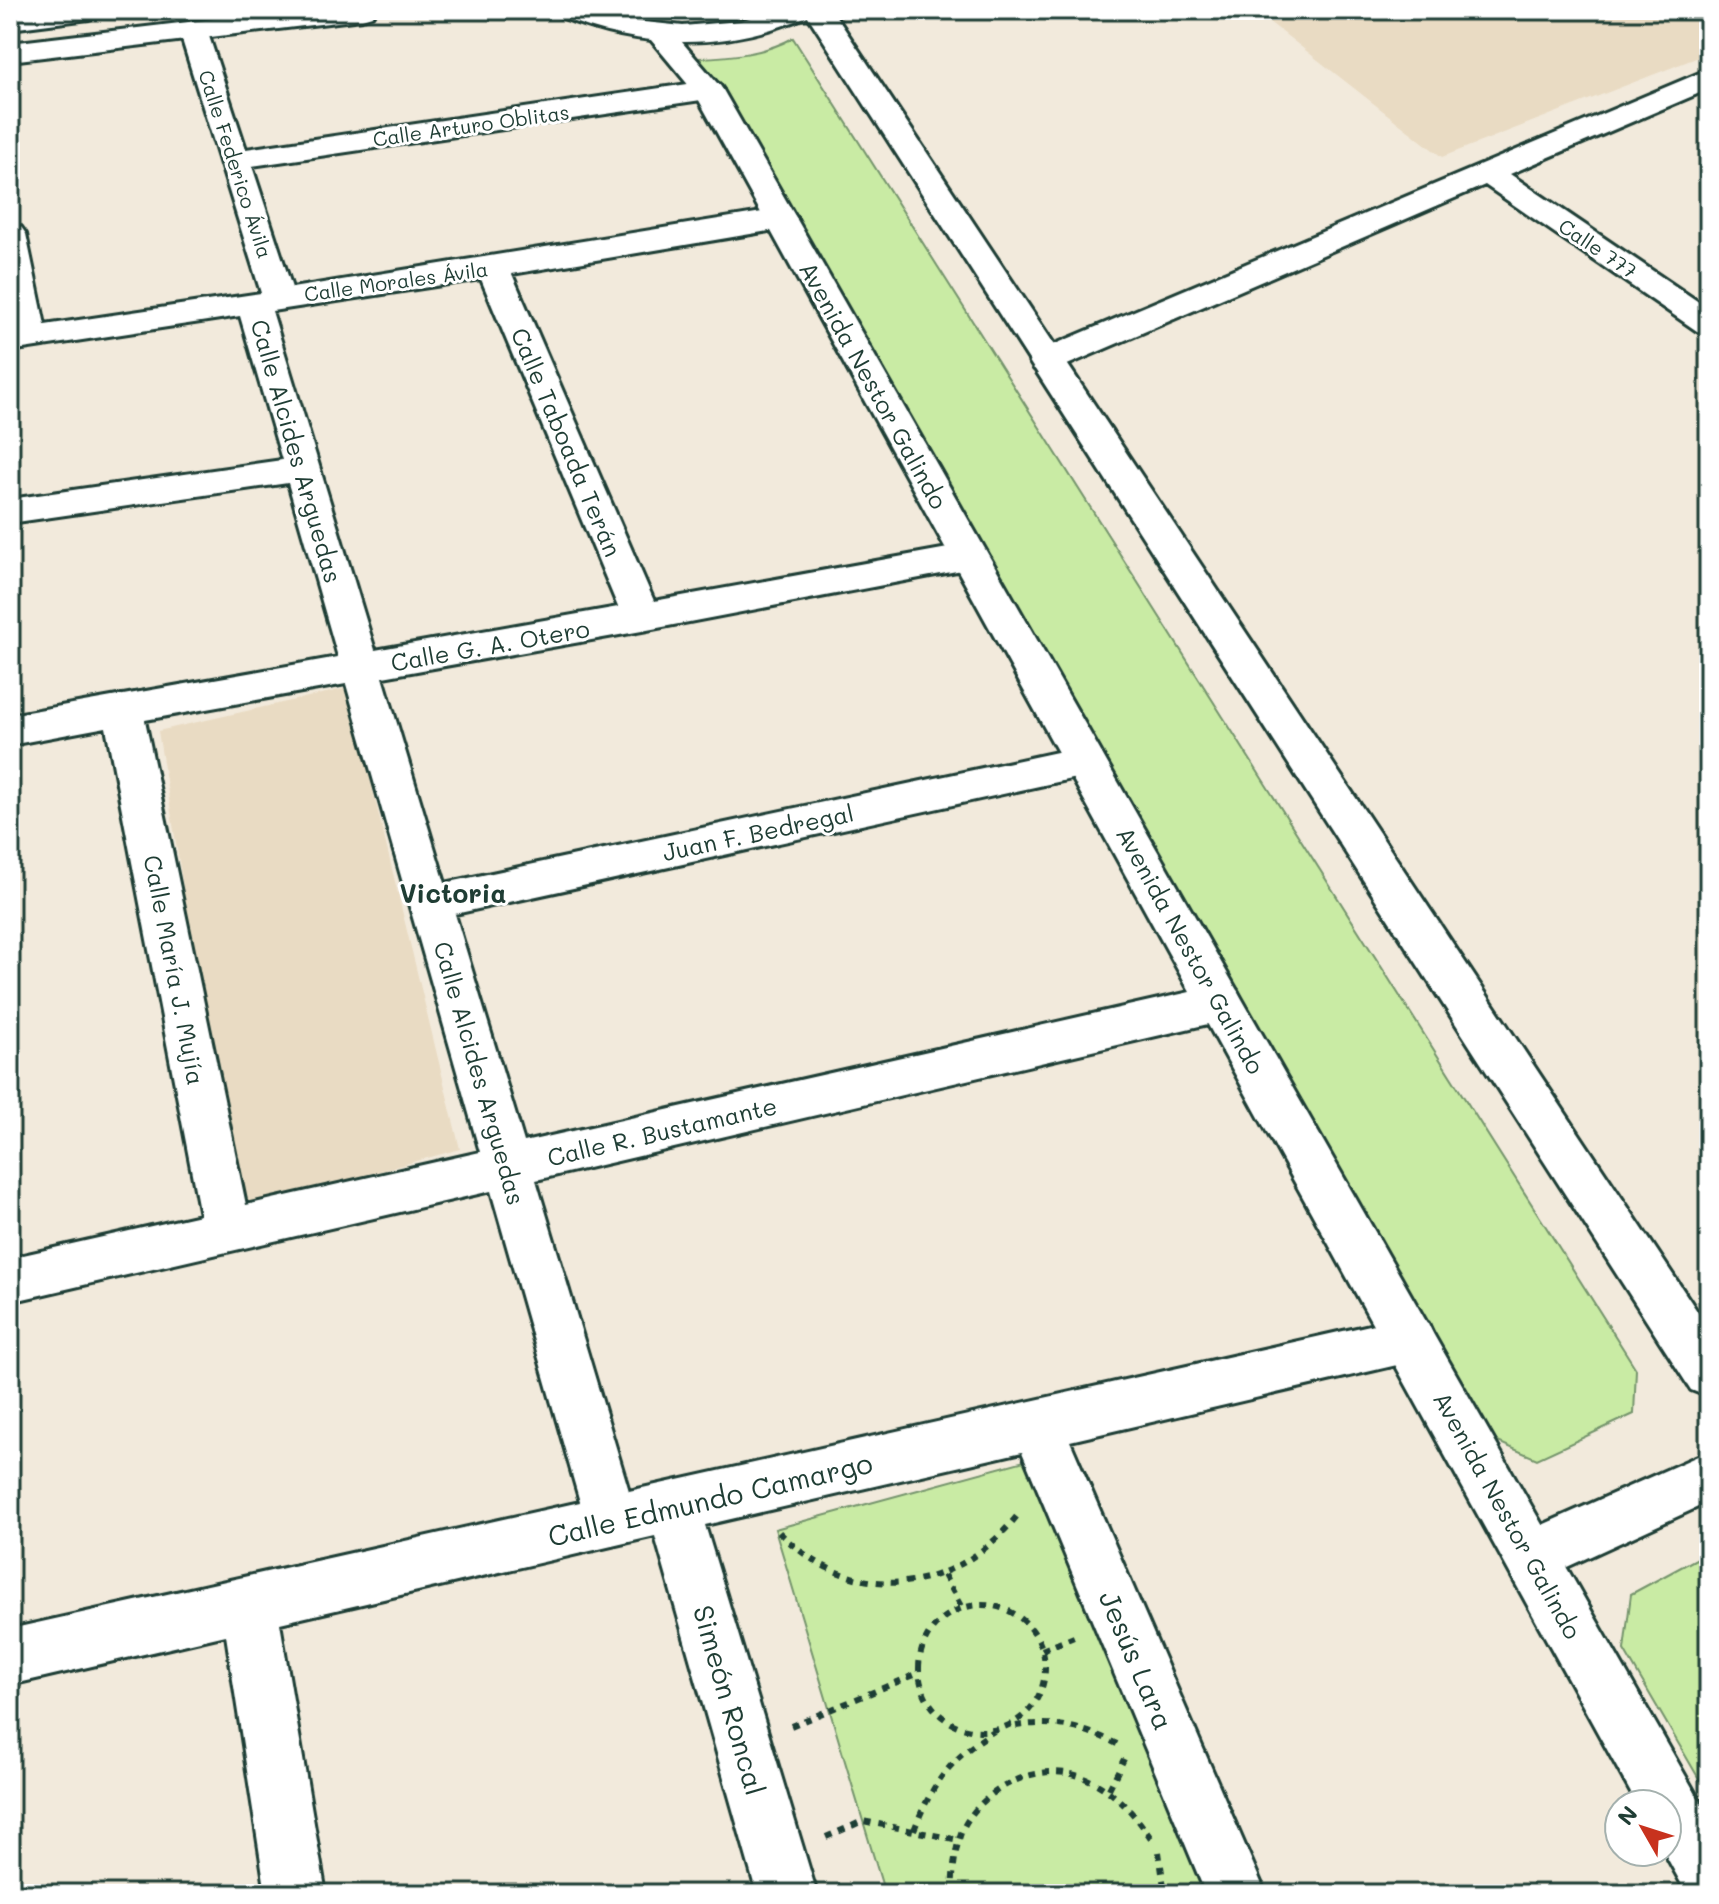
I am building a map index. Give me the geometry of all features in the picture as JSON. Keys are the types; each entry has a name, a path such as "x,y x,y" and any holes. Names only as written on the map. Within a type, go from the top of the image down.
{"street":[{"path":"10,20 89,10"},
{"path":"10,52 362,10"},
{"path":"568,10 621,29 660,34 724,32 758,25 798,10"},
{"path":"818,10 1709,1373"},
{"name":"Calle Federico Ávila","path":"193,30 233,160 266,300"},
{"name":"Avenida Nestor Galindo","path":"660,34 708,90 1709,1875"},
{"path":"1046,361 1709,78"},
{"name":"Calle Arturo Oblitas","path":"233,160 708,90"},
{"name":"Calle 777","path":"1488,173 1709,324"},
{"name":"Calle Morales Ávila","path":"20,339 493,267 781,219"},
{"path":"10,234 20,339"},
{"name":"Calle Taboada Terán","path":"493,267 642,618"},
{"name":"Calle Alcides Arguedas","path":"266,300 303,469 612,1521"},
{"path":"10,511 303,469"},
{"name":"Calle G. A. Otero","path":"10,730 970,557"},
{"name":"Calle María J. Mujía","path":"123,710 227,1231"},
{"name":"Juan F. Bedregal","path":"430,903 1085,761"},
{"name":"Calle R. Bustamante","path":"10,1280 1221,1003"},
{"name":"Calle Edmundo Camargo","path":"10,1657 1410,1339"},
{"name":"Jesús Lara","path":"1037,1425 1236,1894"},
{"path":"1532,1557 1709,1476"},
{"name":"Simeón Roncal","path":"673,1507 782,1876"},
{"path":"249,1603 296,1894"}],"path":[{"path":"775,1529 809,1560 852,1578 899,1584 944,1575 982,1556 1010,1528 1024,1506"},
{"path":"944,1575 962,1608"},
{"path":"914,1830 931,1787 960,1752 997,1729 1017,1722 1032,1709 1043,1681 1042,1650 1033,1632 1019,1617 1002,1608 982,1604 962,1608 943,1617 929,1632 920,1652 919,1673 925,1694 938,1712 956,1725 977,1732 997,1729 1042,1721 1087,1728 1128,1750"},
{"path":"742,1743 830,1712 919,1673"},
{"path":"952,1894 955,1854 969,1818 993,1791 1024,1775 1057,1771 1089,1777 1119,1794 1143,1819 1159,1852 1165,1894"},
{"path":"782,1876 863,1821 959,1840"}],"shaded area":[{"path":"1254,10 1709,10 1709,53 1442,157"},
{"path":"348,688 460,1149 235,1211 158,731"}],"green space":[{"path":"793,38 1636,1369 1634,1414 1537,1459 1484,1436 698,58 747,54"},
{"path":"1039,1457 1209,1894 885,1894 775,1529"},
{"path":"1709,1552 1709,1796 1624,1650 1631,1594"}],"district":[{"name":"Victoria","path":"453,893"}]}
